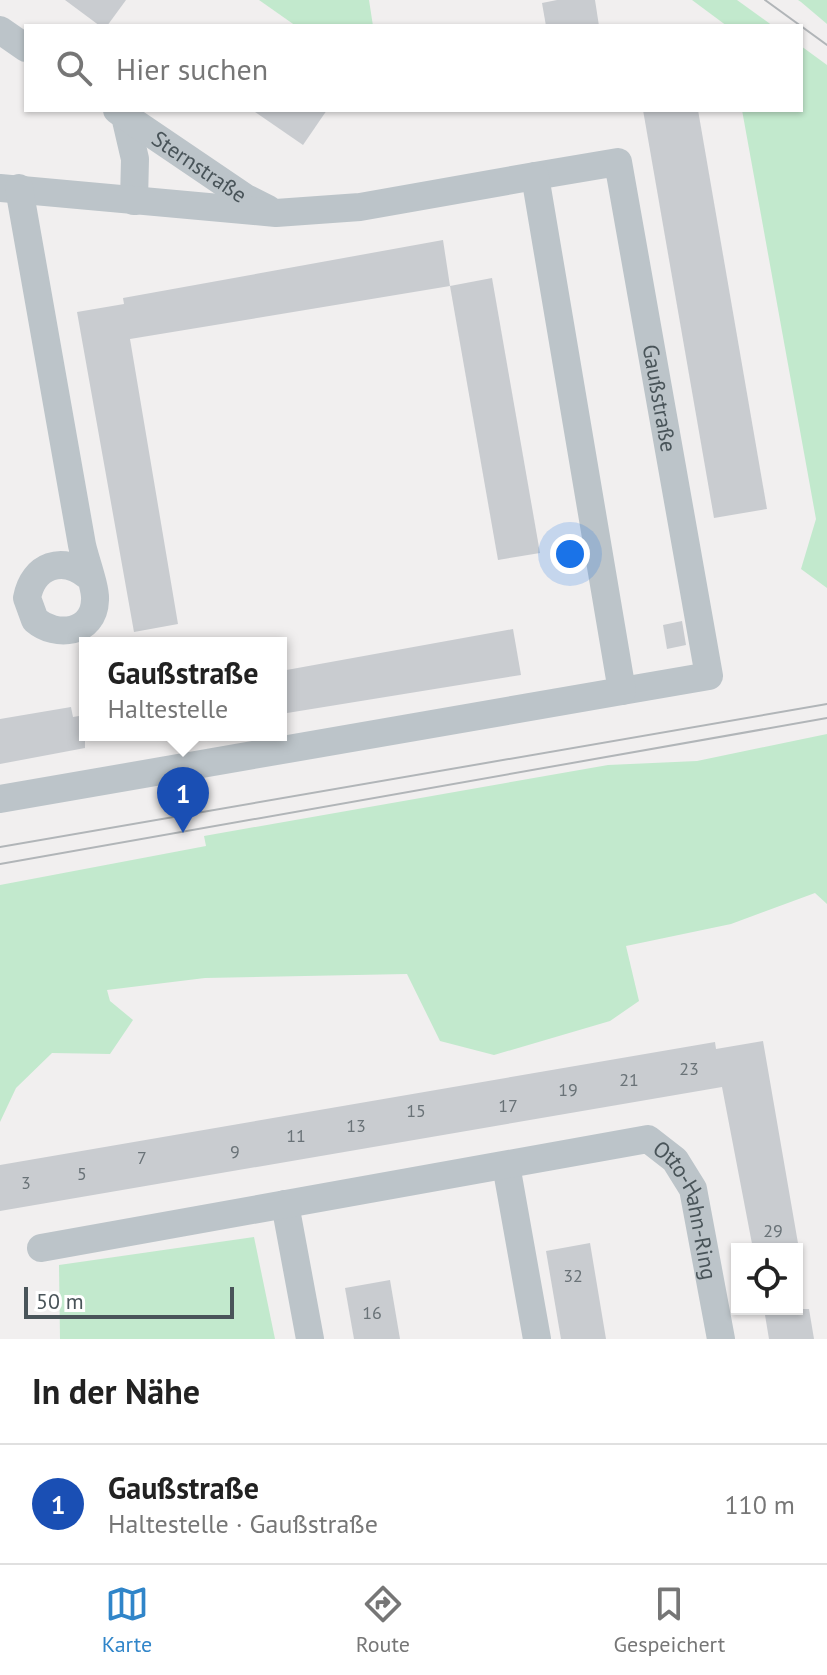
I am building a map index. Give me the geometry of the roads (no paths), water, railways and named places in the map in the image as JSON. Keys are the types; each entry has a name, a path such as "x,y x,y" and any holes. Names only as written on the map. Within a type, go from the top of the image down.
{"street":[{"path":"0,30 24,47"},
{"name":"Sternstraße","path":"121,113 135,159 134,201"},
{"name":"Sternstraße","path":"121,113 246,198 276,213"},
{"name":"Gaußstraße","path":"0,799 709,676 618,162 360,207 276,213 10,188 88,576"},
{"path":"535,176 622,691"},
{"name":"Otto-Hahn-Ring","path":"41,1248 648,1139 675,1160 693,1189 721,1339"},
{"path":"506,1165 537,1339"},
{"path":"285,1204 310,1339"}],"tram line":[{"path":"765,0 798,24"},
{"path":"803,28 827,45"},
{"path":"0,847 827,704"},
{"path":"0,864 827,718"}],"place":[{"name":"Gaußstraße","path":"183,833"}]}
